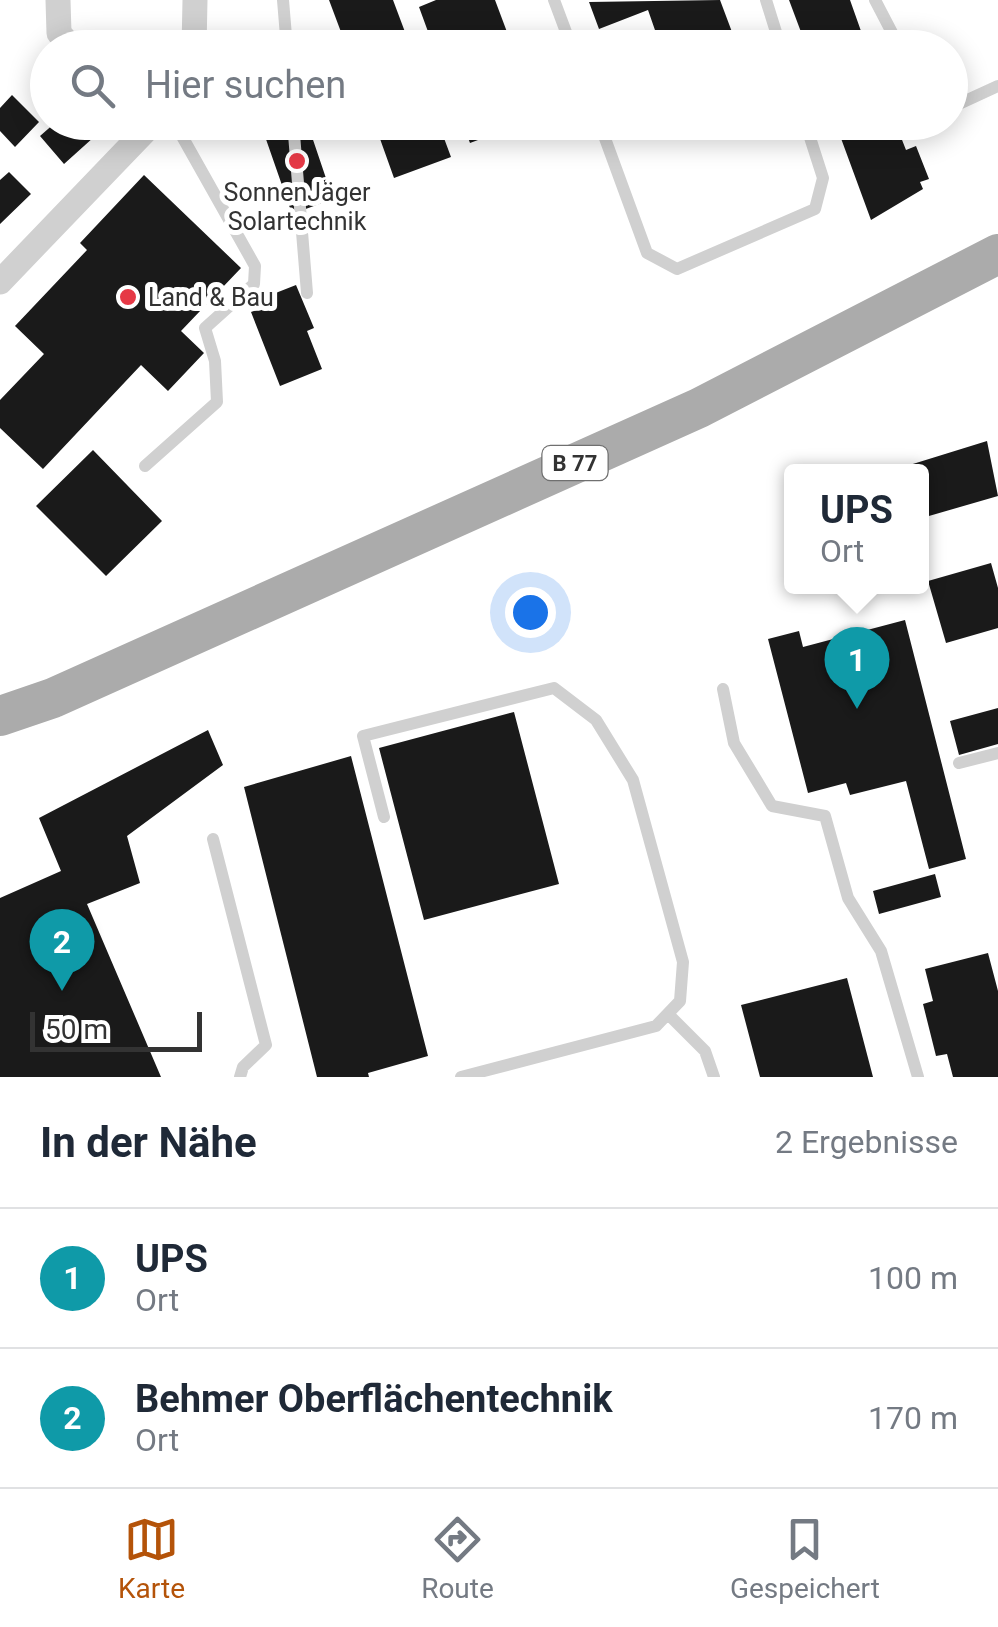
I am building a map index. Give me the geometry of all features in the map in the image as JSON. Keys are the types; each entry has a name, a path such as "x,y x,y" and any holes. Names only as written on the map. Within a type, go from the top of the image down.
{"main road":[{"name":"B 77","path":"0,716 53,698 699,408 998,254"},
{"path":"0,733 53,698"}],"street":[{"path":"58,0 59,30"},
{"path":"194,0 194,30"},
{"path":"0,282 132,140"}],"lane":[{"path":"284,0 286,30"},
{"path":"554,0 565,30"},
{"path":"766,0 775,30"},
{"path":"875,0 891,30"},
{"path":"968,100 998,86"},
{"path":"145,466 217,402 215,361 205,328 254,284 255,266 184,140"},
{"path":"294,140 307,294"},
{"path":"606,140 647,253 677,269 814,209 822,178 810,140"},
{"path":"384,818 363,736 554,688 596,720 632,780 682,962 680,1001 656,1026 461,1077"},
{"path":"723,690 734,743 772,806 824,816 848,898 881,951 918,1077"},
{"path":"959,764 998,753"},
{"path":"212,839 266,1045 242,1067 240,1077"},
{"path":"668,1014 705,1051 714,1077"}],"building":[{"path":"329,0 393,0 404,30 340,30"},
{"path":"436,0 495,0 506,30 427,30 419,7"},
{"path":"720,0 731,30 655,30 648,10 599,29 589,2"},
{"path":"789,0 850,0 861,30 800,30"},
{"path":"12,95 30,113 30,131 15,147 0,131 0,108"},
{"path":"43,140 91,140 64,164"},
{"name":"SonnenJäger Solartechnik","path":"266,140 313,140 333,199 292,214"},
{"path":"380,140 445,140 451,157 394,178"},
{"path":"842,140 902,140 906,150 916,146 929,179 920,182 923,189 871,220"},
{"path":"9,172 31,194 0,224 0,180"},
{"name":"Land & Bau","path":"144,175 241,268 181,331 204,353 168,391 141,365 43,469 0,428 0,400 44,354 15,326 87,250 80,243"},
{"path":"296,285 314,328 307,331 322,369 280,386 251,312 271,305 268,296"},
{"path":"987,441 998,496 929,516 929,464 913,464"},
{"path":"93,450 162,521 106,576 36,506"},
{"path":"991,563 998,588 998,628 946,643 929,581"},
{"path":"905,620 966,859 929,869 906,781 850,795 846,783 808,793 768,639 799,631 803,647"},
{"path":"998,708 998,744 959,755 950,721"},
{"path":"514,712 559,884 424,920 379,748"},
{"path":"208,730 223,765 127,836 140,883 87,904 161,1077 0,1077 0,898 61,871 39,818"},
{"path":"351,756 428,1056 368,1073 369,1077 317,1077 244,787"},
{"path":"935,874 941,897 879,914 873,891"},
{"path":"988,953 998,991 998,1077 953,1077 947,1054 936,1056 923,1004 933,1001 925,969"},
{"path":"847,978 873,1077 760,1077 741,1005"}],"place":[{"name":"SonnenJäger Solartechnik","path":"297,161"},
{"name":"Land & Bau","path":"128,297"},
{"name":"UPS","path":"857,709"},
{"name":"Behmer Oberflächentechnik","path":"62,991"}]}
